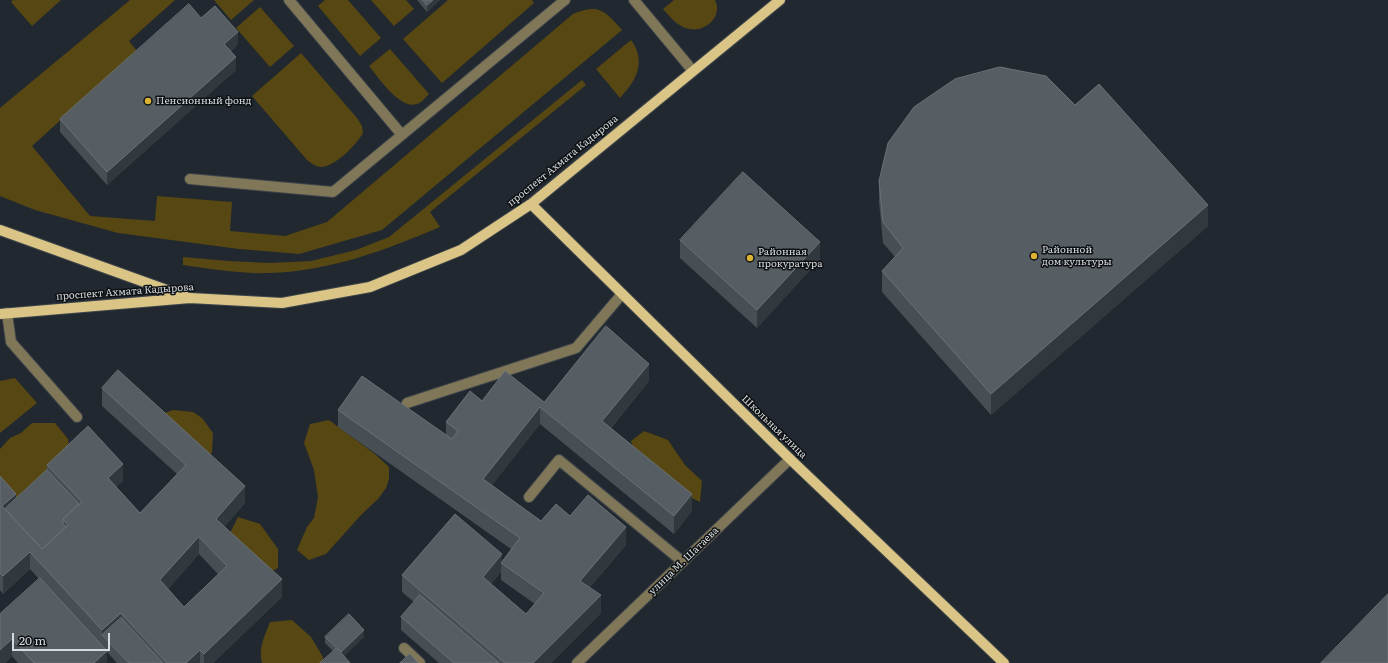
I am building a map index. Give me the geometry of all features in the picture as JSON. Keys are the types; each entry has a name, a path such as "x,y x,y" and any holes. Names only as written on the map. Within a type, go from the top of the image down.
{"main road":[{"name":"проспект Ахмата Кадырова","path":"4,313 190,298 282,303 370,288 461,250 531,204 780,0"},
{"name":"Школьная улица","path":"531,204 790,459 1004,663"},
{"path":"0,230 190,298"}],"street":[{"path":"289,0 402,135"},
{"path":"190,179 334,192 565,0"},
{"path":"634,0 693,71"},
{"path":"407,403 576,348 622,294"},
{"path":"4,313 10,342 77,417"},
{"name":"улица М. Шатаева","path":"578,663 790,459"},
{"path":"529,497 559,460 683,562"},
{"path":"404,648 420,663"}],"shaded area":[{"path":"13,0 61,0 32,26 11,2"},
{"path":"130,0 175,0 129,41 137,51 32,146 90,216 155,221 157,196 232,202 230,231 285,236 327,222 573,14 589,9 595,9 606,14 622,30 382,230 299,254 239,249 118,233 35,210 0,196 0,108"},
{"path":"214,0 254,0 231,20"},
{"path":"325,0 348,0 381,38 360,56 318,6"},
{"path":"371,0 406,0 414,9 394,26"},
{"path":"448,0 532,0 534,3 442,83 403,39"},
{"path":"674,0 715,0 717,12 712,22 702,28 690,29 682,27 663,9"},
{"path":"260,7 294,46 270,67 236,28"},
{"path":"631,40 636,48 638,56 638,71 631,85 620,98 596,69"},
{"path":"390,49 429,94 417,104 410,105 397,98 369,66"},
{"path":"301,53 357,118 362,126 363,133 356,143 339,159 327,166 317,166 307,160 252,96"},
{"path":"582,80 586,85 430,212 440,227 399,244 357,258 314,268 270,273 248,273 183,265 183,257 270,263 311,261 356,250 389,237"},
{"path":"15,378 37,403 0,433 0,381"},
{"path":"173,410 193,412 202,418 213,433 212,452 206,462 162,414"},
{"path":"329,420 375,454 389,467 389,479 386,488 378,499 361,515 326,554 309,560 297,550 307,527 314,518 318,497 314,470 304,443 310,424"},
{"path":"32,423 55,423 68,439 71,459 25,500 6,496 0,488 0,449 10,438 21,433"},
{"path":"644,431 668,440 685,465 702,481 700,502 671,488 638,460 631,441"},
{"path":"238,517 260,524 278,549 278,568 265,575 229,535"},
{"path":"292,620 311,637 323,657 322,663 262,663 261,647 270,622"}],"building":[{"path":"423,0 433,0 427,5"},
{"name":"Пенсионный фонд","path":"189,4 201,18 215,6 238,32 224,44 236,57 107,172 60,119"},
{"name":"Районной дом культуры","path":"1000,67 1046,76 1075,105 1099,84 1208,205 991,394 882,271 903,248 883,222 879,181 888,143 914,107 955,79"},
{"name":"Районная прокуратура","path":"743,172 820,242 757,310 680,240"},
{"path":"606,326 649,364 602,421 692,494 674,516 540,407 483,479 541,521 556,504 570,516 588,495 626,527 580,581 601,595 533,663 505,663 402,575 455,514 502,554 483,577 526,614 544,593 501,563 520,538 338,410 362,376 452,439 458,431 446,422 470,391 482,401 505,371 544,402"},
{"path":"118,370 245,486 216,519 282,579 204,654 200,650 186,663 167,663 121,613 102,630 30,552 3,576 0,573 0,476 16,494 2,506 42,549 68,525 63,519 82,502 47,465 88,426 123,464 108,478 140,513 186,465 102,388","holes":["199,537 227,566 184,607 160,580"]},
{"path":"47,470 79,504 63,519 63,524 66,527 42,549 5,509"},
{"path":"40,578 107,651 94,663 34,663 12,639 0,650 0,614"},
{"path":"1388,594 1388,663 1321,663"},
{"path":"420,595 499,663 454,663 401,617"},
{"path":"349,614 364,630 341,652 325,637"},
{"path":"121,618 163,663 129,663 102,635"},
{"path":"337,648 350,663 320,663"},
{"path":"410,654 418,663 400,663"}],"place":[{"name":"Пенсионный фонд","path":"148,101"},
{"name":"Районной дом культуры","path":"1034,256"},
{"name":"Районная прокуратура","path":"750,258"}]}
